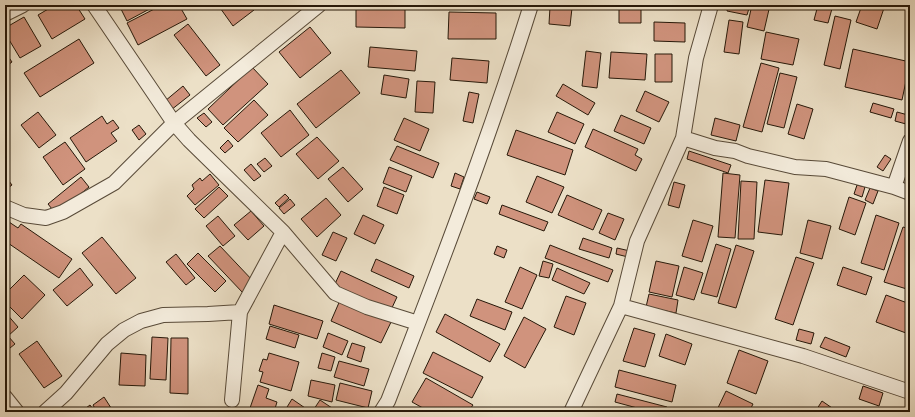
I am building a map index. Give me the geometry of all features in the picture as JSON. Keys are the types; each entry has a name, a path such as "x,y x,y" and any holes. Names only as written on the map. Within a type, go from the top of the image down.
{"street":[{"path":"5,14 23,5"},
{"path":"94,5 174,123 189,140 283,232 335,293 367,307 418,323"},
{"path":"382,412 388,401 452,234 507,82 531,5"},
{"path":"571,412 621,306 637,241 683,138 696,58 711,5"},
{"path":"5,206 24,215 46,218 63,212 114,183 174,123 316,6"},
{"path":"683,138 715,148 735,151 748,156 795,167 826,169 894,187 910,193"},
{"path":"894,187 910,141"},
{"path":"232,400 240,312 283,232"},
{"path":"621,306 804,356 910,392"},
{"path":"45,412 66,393 107,344 124,330 141,321 163,315 240,312"},
{"path":"5,397 17,412"}],"building":[{"path":"55,5 76,5 85,19 52,39 38,15"},
{"path":"129,5 157,5 127,21 121,9"},
{"path":"162,5 179,5 187,19 138,45 127,23"},
{"path":"218,5 250,5 254,10 233,26"},
{"path":"356,5 405,5 405,28 356,27"},
{"path":"728,5 750,5 747,15 727,11"},
{"path":"752,5 770,5 764,31 747,27"},
{"path":"818,5 833,5 828,23 814,20"},
{"path":"862,5 885,5 877,29 856,22"},
{"path":"550,7 572,8 570,26 549,24"},
{"path":"619,8 641,8 641,23 619,23"},
{"path":"449,12 496,13 496,39 448,39"},
{"path":"835,16 851,20 840,69 824,65"},
{"path":"24,17 41,46 20,58 5,33 5,28"},
{"path":"729,20 743,22 739,54 724,52"},
{"path":"654,22 685,23 685,42 654,41"},
{"path":"188,24 220,65 206,76 174,35"},
{"path":"310,27 331,53 300,78 279,52"},
{"path":"766,32 799,39 793,65 761,59"},
{"path":"79,39 94,63 40,97 24,73"},
{"path":"370,47 417,51 415,71 368,67"},
{"path":"853,49 910,62 902,100 845,87"},
{"path":"586,51 601,53 597,88 582,86"},
{"path":"5,52 12,62 5,67"},
{"path":"611,52 647,54 645,80 609,78"},
{"path":"655,54 672,54 672,82 655,82"},
{"path":"452,58 489,61 487,83 450,80"},
{"path":"761,63 779,68 762,132 743,127"},
{"path":"252,67 268,84 223,125 208,109"},
{"path":"341,70 360,93 316,128 297,104"},
{"path":"780,73 797,77 784,128 767,124"},
{"path":"384,75 409,79 406,98 381,94"},
{"path":"417,81 435,82 433,113 415,112"},
{"path":"563,84 595,103 588,115 556,96"},
{"path":"183,86 190,95 171,110 165,101"},
{"path":"645,91 669,102 659,122 636,111"},
{"path":"469,92 479,94 473,123 463,121"},
{"path":"254,100 268,115 238,142 224,128"},
{"path":"873,103 894,109 891,118 870,112"},
{"path":"797,104 813,109 804,139 788,134"},
{"path":"290,110 309,135 281,157 261,133"},
{"path":"38,112 56,135 39,148 21,125"},
{"path":"557,112 584,124 575,144 548,132"},
{"path":"897,112 908,115 906,124 895,121"},
{"path":"204,113 212,122 206,127 197,118"},
{"path":"621,115 651,128 644,144 614,131"},
{"path":"102,116 107,124 113,120 119,128 111,133 117,141 86,162 70,138"},
{"path":"404,118 429,129 420,151 394,140"},
{"path":"715,118 740,125 736,141 711,135"},
{"path":"139,125 146,134 139,140 132,130"},
{"path":"593,129 638,149 635,155 642,159 636,171 585,147"},
{"path":"516,130 573,150 565,175 507,155"},
{"path":"317,137 339,161 318,179 296,154"},
{"path":"228,140 233,146 225,153 220,148"},
{"path":"65,142 85,169 63,185 43,157"},
{"path":"397,146 439,163 433,178 390,160"},
{"path":"689,151 731,165 728,173 687,159"},
{"path":"885,155 891,159 883,171 877,167"},
{"path":"265,158 272,166 264,172 257,164"},
{"path":"251,164 261,176 254,181 244,170"},
{"path":"343,167 363,189 348,202 328,179"},
{"path":"389,167 412,176 406,192 383,183"},
{"path":"455,173 464,177 460,189 451,186"},
{"path":"723,173 740,175 735,238 718,237"},
{"path":"210,174 219,185 195,205 187,196 194,189 192,185 200,178 202,181"},
{"path":"5,176 12,185 5,190"},
{"path":"537,176 564,187 552,213 526,202"},
{"path":"81,177 89,187 56,214 48,204"},
{"path":"765,180 789,183 782,235 758,232"},
{"path":"741,181 757,182 754,239 738,239"},
{"path":"674,182 685,185 679,208 668,205"},
{"path":"857,185 865,187 862,197 854,194"},
{"path":"219,187 228,196 204,218 195,209"},
{"path":"384,187 404,195 397,214 377,206"},
{"path":"870,188 878,191 873,204 865,200"},
{"path":"477,192 490,197 487,204 474,199"},
{"path":"285,194 289,198 279,207 275,203"},
{"path":"567,195 602,210 593,230 558,215"},
{"path":"849,197 866,203 855,235 839,229"},
{"path":"326,198 341,215 317,237 301,219"},
{"path":"290,199 295,205 284,214 279,208"},
{"path":"502,205 548,222 544,231 499,214"},
{"path":"251,211 264,226 248,240 234,225"},
{"path":"608,213 624,219 615,240 599,233"},
{"path":"363,215 384,225 375,244 354,234"},
{"path":"876,215 899,223 884,270 861,263"},
{"path":"218,216 235,236 223,246 206,226"},
{"path":"6,220 18,228 21,224 72,259 59,278 5,241"},
{"path":"693,220 713,226 702,262 682,256"},
{"path":"808,220 831,226 822,259 800,253"},
{"path":"903,227 910,229 910,290 884,282"},
{"path":"333,232 347,238 336,261 322,255"},
{"path":"102,237 136,278 116,294 82,253"},
{"path":"583,238 612,248 609,258 579,249"},
{"path":"716,244 731,249 717,297 701,293"},
{"path":"550,245 613,270 608,282 545,258"},
{"path":"736,245 754,251 736,308 718,303"},
{"path":"220,246 254,282 243,293 208,256"},
{"path":"497,246 507,250 504,258 494,254"},
{"path":"617,248 630,251 628,257 616,254"},
{"path":"198,253 226,281 215,292 187,264"},
{"path":"176,254 195,278 186,285 166,262"},
{"path":"796,257 814,263 793,325 775,319"},
{"path":"376,259 414,276 409,288 371,271"},
{"path":"543,261 553,264 549,278 539,276"},
{"path":"656,261 679,266 672,297 649,292"},
{"path":"520,267 537,275 522,309 505,302"},
{"path":"684,267 703,273 694,300 676,295"},
{"path":"843,267 872,277 866,295 837,285"},
{"path":"80,268 93,285 67,306 53,290"},
{"path":"557,268 590,283 584,294 552,280"},
{"path":"341,271 397,297 390,312 334,286"},
{"path":"24,275 45,295 22,319 5,302 5,294"},
{"path":"649,294 678,300 676,313 646,307"},
{"path":"886,295 910,304 910,322 906,333 876,322"},
{"path":"566,296 586,303 574,335 554,327"},
{"path":"341,298 392,320 381,343 331,321"},
{"path":"477,299 512,312 505,330 470,316"},
{"path":"274,305 323,321 317,339 269,324"},
{"path":"5,312 18,327 8,336 15,344 5,352"},
{"path":"445,314 500,344 490,362 436,332"},
{"path":"524,317 546,329 525,368 504,356"},
{"path":"270,326 299,335 295,348 266,339"},
{"path":"634,328 655,334 645,367 623,361"},
{"path":"799,329 814,333 811,344 796,340"},
{"path":"328,333 348,341 342,355 323,347"},
{"path":"666,334 692,344 685,365 659,356"},
{"path":"152,337 168,338 166,380 150,379"},
{"path":"825,337 850,347 846,357 820,347"},
{"path":"171,338 188,338 188,394 170,393"},
{"path":"37,341 62,376 44,388 19,354"},
{"path":"352,343 365,347 361,362 347,357"},
{"path":"739,350 768,361 756,394 727,383"},
{"path":"433,352 483,377 472,398 423,373"},
{"path":"121,353 146,355 145,386 119,385"},
{"path":"269,353 299,362 291,391 260,382 263,372 259,371 263,359 267,360"},
{"path":"322,353 335,357 331,371 318,368"},
{"path":"339,361 369,369 364,386 334,377"},
{"path":"619,370 676,385 672,402 615,387"},
{"path":"426,378 473,405 468,412 430,412 412,402"},
{"path":"311,380 335,385 332,402 308,396"},
{"path":"340,383 372,391 368,408 336,400"},
{"path":"258,385 269,389 266,398 277,402 274,412 264,412 250,408"},
{"path":"863,386 883,393 879,406 859,399"},
{"path":"726,391 753,404 749,412 716,412"},
{"path":"617,394 667,407 665,412 652,412 615,402"},
{"path":"104,397 113,411 97,412 93,405"},
{"path":"292,399 308,410 307,412 284,412"},
{"path":"320,400 338,412 319,412 314,409"},
{"path":"822,401 835,410 834,412 815,412"},
{"path":"90,405 95,412 82,411"},
{"path":"157,409 218,412 157,412"}]}
